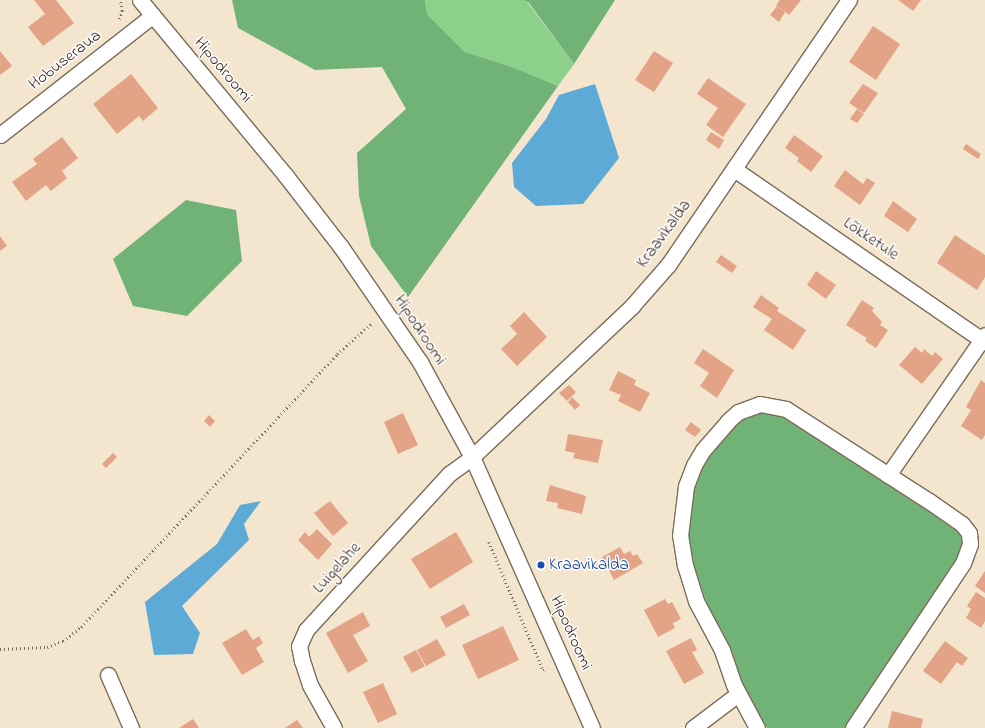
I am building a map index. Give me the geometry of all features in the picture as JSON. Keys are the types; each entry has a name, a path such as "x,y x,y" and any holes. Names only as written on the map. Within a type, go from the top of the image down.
{"street":[{"name":"Hipodroomi","path":"140,0 286,176 341,248 420,362 472,457 592,728"},
{"name":"Kraavikalda","path":"472,457 632,306 668,265 849,0"},
{"name":"Hobuseraua","path":"0,136 153,15"},
{"name":"Lõkketule","path":"734,169 984,339"},
{"path":"888,475 984,339"},
{"path":"757,728 738,694 722,650 696,601 685,566 680,536 686,486 704,450 738,412 760,404 772,405 786,409 962,524 969,533 970,544 963,563 853,728"},
{"name":"Luigelahe","path":"334,728 310,685 302,661 299,646 306,630 449,474 472,457"},
{"path":"108,675 131,728"},
{"path":"693,728 738,694"}],"path":[{"path":"120,0 140,25"},
{"path":"369,314 378,327"},
{"path":"0,649 47,647 63,641 81,627 337,354 374,321"},
{"path":"488,540 543,670 562,662"}],"green space":[{"path":"232,0 425,0 427,14 465,52 512,67 558,86 408,297 371,246 359,196 357,153 406,109 382,67 315,70 238,28"},
{"path":"425,0 523,0 528,3 574,64 558,86 512,67 465,52 427,14"},
{"path":"523,0 615,0 574,64 529,3"},
{"path":"186,200 236,210 242,261 187,316 133,306 113,259"},
{"path":"760,408 778,410 886,479 960,530 965,544 961,556 848,728 767,728 750,706 684,548 684,519 701,463 735,419"}],"water":[{"path":"595,84 619,158 583,204 536,206 514,187 512,163 546,119 559,95"},
{"path":"261,501 244,524 249,540 182,606 200,633 193,654 154,655 145,602 217,544 240,505"}],"building":[{"path":"34,0 56,0 74,23 43,46 28,27 45,14"},
{"path":"780,0 801,0 789,15 776,5"},
{"path":"898,0 921,0 913,11"},
{"path":"777,6 785,12 779,22 770,15"},
{"path":"873,26 900,44 876,80 849,62"},
{"path":"0,51 12,66 0,75"},
{"path":"654,51 673,63 654,92 635,80"},
{"path":"131,74 158,108 143,121 139,116 117,134 93,104"},
{"path":"708,78 746,104 723,137 706,125 718,108 697,94"},
{"path":"863,84 878,93 864,113 849,103"},
{"path":"857,109 864,114 857,123 850,119"},
{"path":"711,132 724,140 719,149 706,140"},
{"path":"794,135 823,156 811,172 797,161 799,158 785,148"},
{"path":"62,137 78,158 62,171 67,178 51,191 46,185 26,201 12,182 37,164 33,159"},
{"path":"966,144 981,154 978,159 963,149"},
{"path":"845,170 863,184 867,178 875,183 860,205 834,186"},
{"path":"893,201 917,219 908,232 884,216"},
{"path":"955,235 985,255 985,277 977,290 937,263"},
{"path":"0,236 7,246 0,251"},
{"path":"721,255 737,266 732,273 716,262"},
{"path":"816,271 836,285 826,299 807,285"},
{"path":"761,295 779,308 777,311 806,330 793,350 764,330 772,319 753,307"},
{"path":"862,300 874,308 872,311 882,322 880,325 888,330 876,348 865,341 867,338 846,325"},
{"path":"524,312 547,337 517,366 501,349 517,334 510,326"},
{"path":"915,347 922,353 924,349 932,356 935,352 943,359 922,384 899,365"},
{"path":"703,349 734,370 717,398 700,386 709,373 694,363"},
{"path":"618,371 636,380 634,385 650,393 640,412 618,401 621,395 609,390"},
{"path":"981,380 985,383 985,435 982,440 961,426 971,410 966,407"},
{"path":"569,385 576,392 567,401 559,393"},
{"path":"572,397 580,405 575,410 568,402"},
{"path":"403,413 418,445 398,454 384,422"},
{"path":"209,415 215,421 210,427 204,421"},
{"path":"691,422 701,430 695,437 685,430"},
{"path":"568,434 603,440 598,463 573,458 575,453 565,451"},
{"path":"113,453 117,457 106,468 102,464"},
{"path":"550,485 586,496 582,514 557,508 558,503 546,501"},
{"path":"330,501 348,523 333,536 314,513"},
{"path":"317,529 332,544 318,560 298,540 305,532 309,537"},
{"path":"456,532 473,562 430,589 411,559"},
{"path":"620,547 624,554 630,551 633,556 637,554 643,563 614,580 602,557"},
{"path":"985,571 985,593 975,586"},
{"path":"976,592 985,598 985,621 981,628 966,618 971,609 967,606"},
{"path":"665,599 668,604 672,602 681,619 673,623 675,628 658,637 644,610"},
{"path":"464,604 470,615 446,628 440,617"},
{"path":"363,612 370,626 353,635 368,661 348,673 326,633"},
{"path":"503,626 519,660 478,679 462,645"},
{"path":"246,629 253,640 259,636 263,643 256,648 264,662 242,675 222,643"},
{"path":"691,638 697,650 692,652 704,673 684,684 666,651"},
{"path":"437,639 446,655 426,666 417,650"},
{"path":"945,641 968,658 962,666 957,662 941,684 923,671"},
{"path":"416,650 425,666 412,673 403,657"},
{"path":"383,683 397,714 378,723 363,692"},
{"path":"892,711 923,719 921,728 888,728"},
{"path":"193,719 199,728 179,728"},
{"path":"297,720 303,728 285,728"}],"place":[{"name":"Kraavikalda","path":"541,565"}]}
